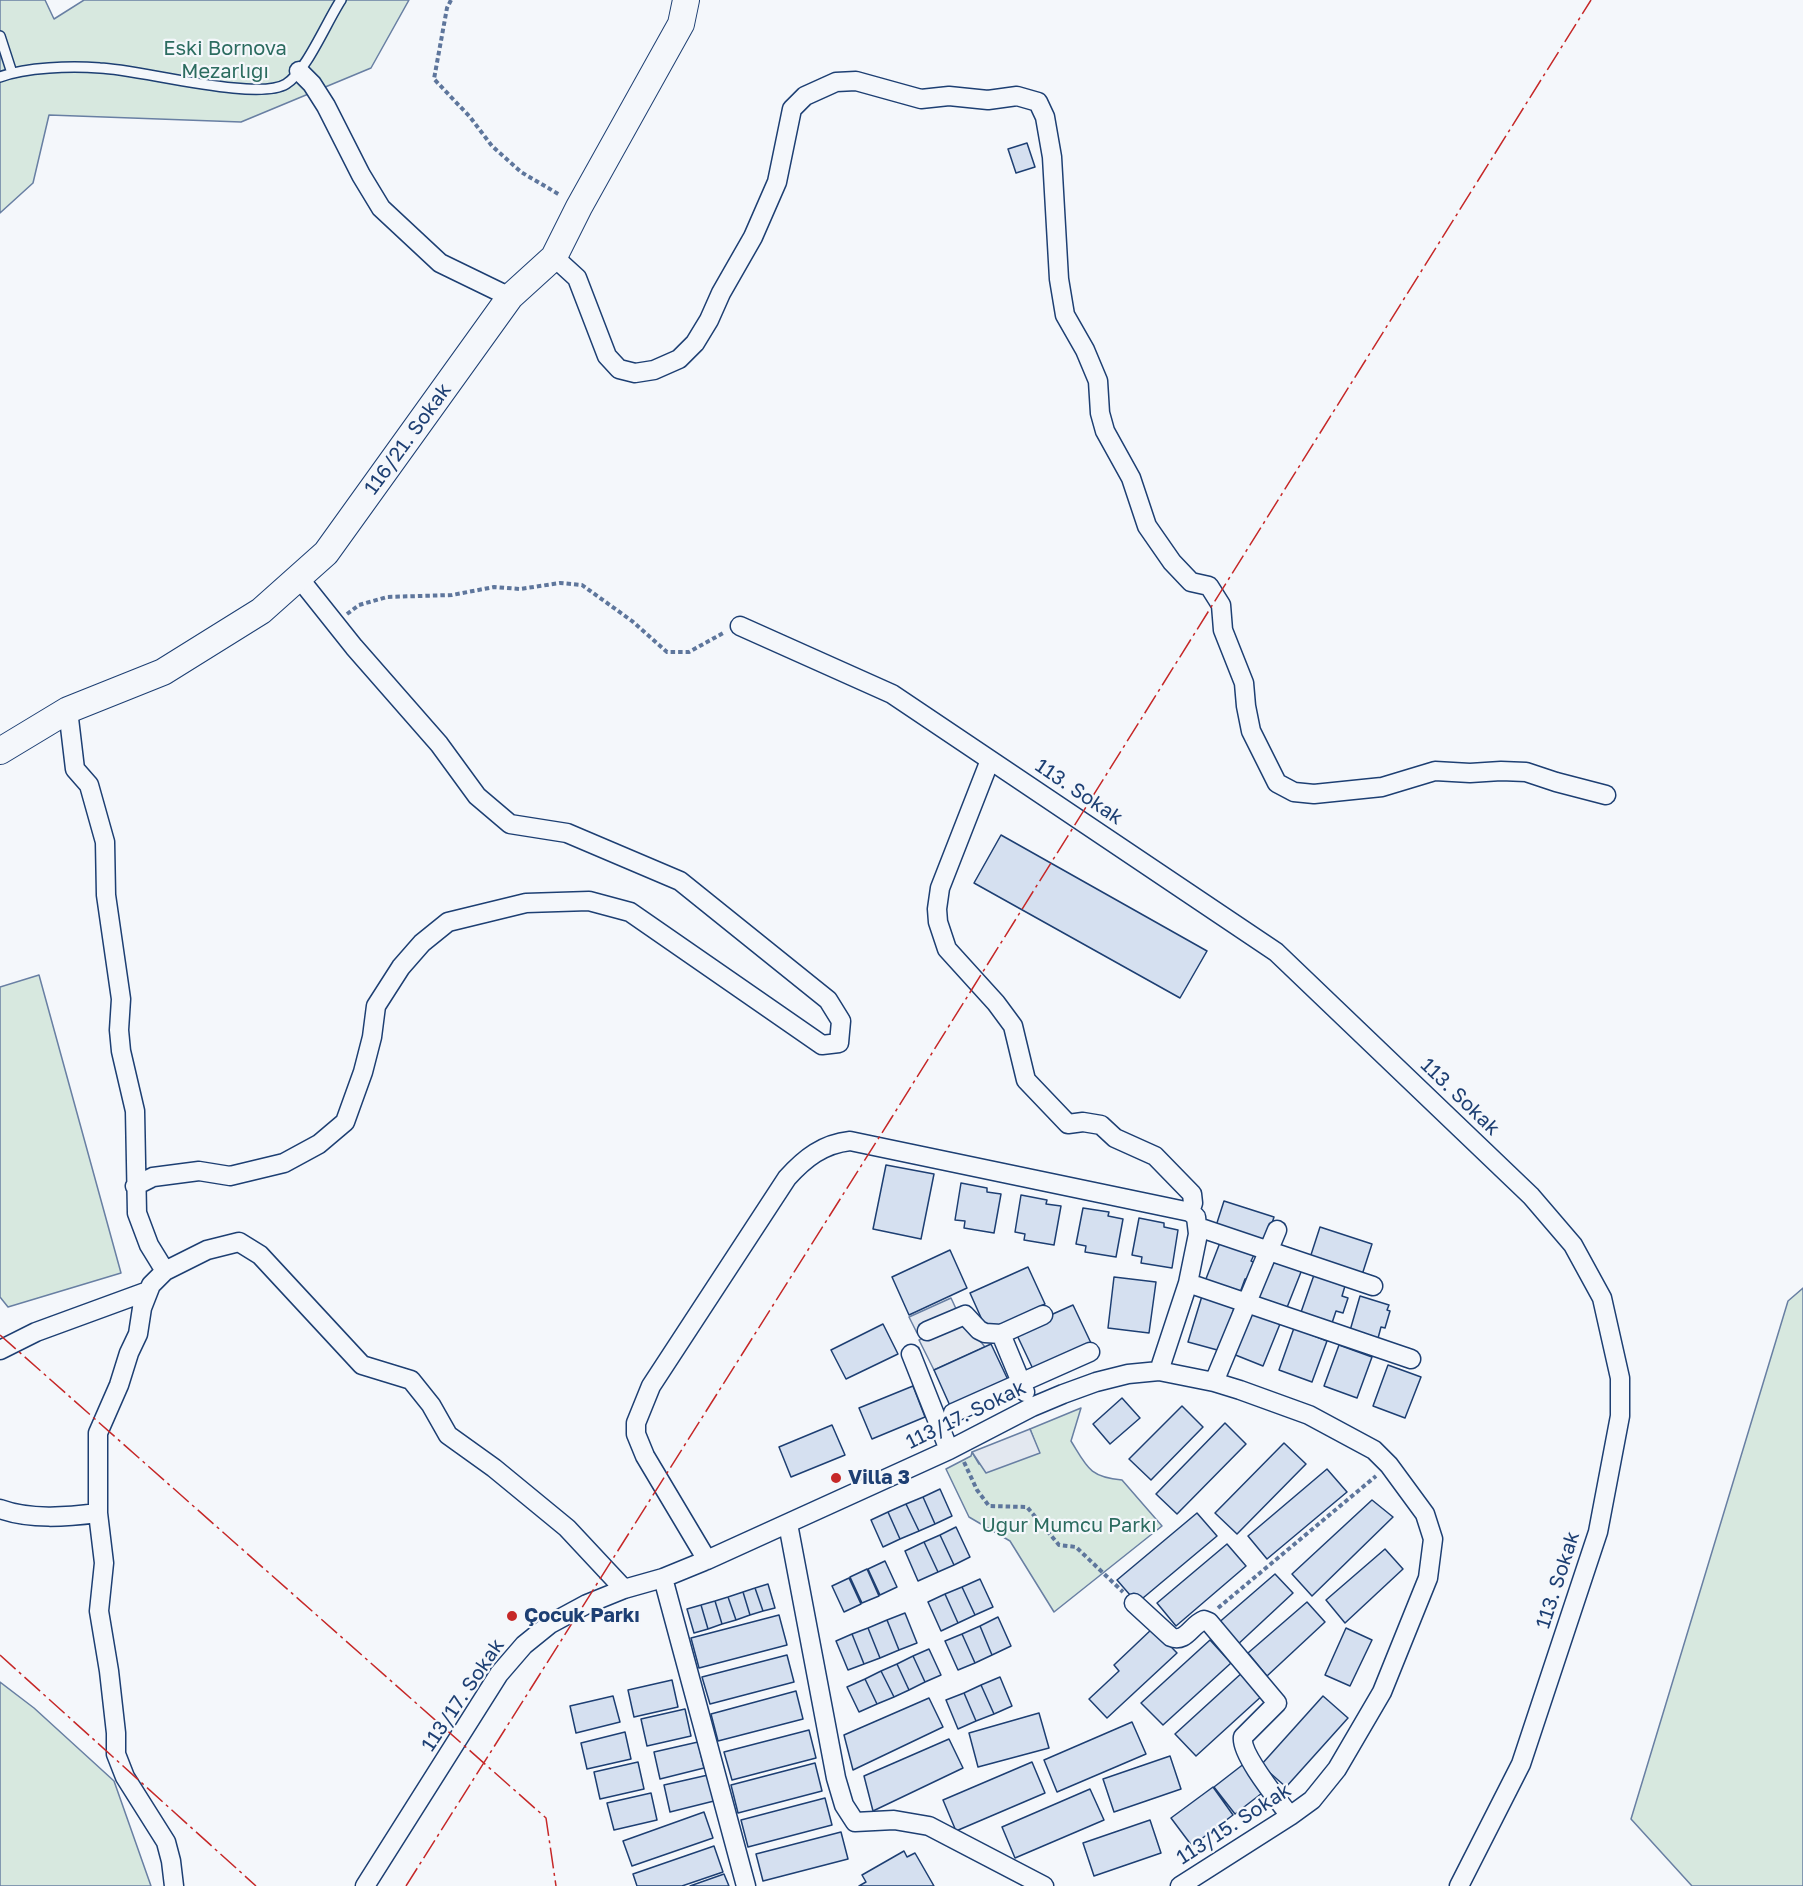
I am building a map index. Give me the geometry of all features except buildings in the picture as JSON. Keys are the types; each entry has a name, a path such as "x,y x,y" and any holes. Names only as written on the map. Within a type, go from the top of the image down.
{"street":[{"name":"116/21. Sokak","path":"0,751 68,710 163,672 261,611 326,553 510,297 554,256 681,24 686,0"},
{"path":"299,71 312,84 326,106 361,175 381,208 440,263 510,297"},
{"path":"554,256 577,278 607,356 619,369 635,373 654,369 680,359 695,343 709,320 721,293 753,237 777,182 792,109 805,96 836,82 856,81 921,99 949,96 988,100 1017,96 1038,102 1045,117 1052,157 1059,279 1065,315 1085,350 1098,381 1100,413 1105,430 1131,478 1147,526 1172,562 1191,582 1209,586 1221,605 1223,630 1244,683 1251,731 1277,783 1294,792 1314,794 1382,787 1435,771 1470,773 1501,771 1526,772 1606,795"},
{"path":"135,1186 153,1177 199,1172 230,1176 284,1163 319,1144 345,1122 363,1072 372,1037 376,1006 401,967 422,943 448,922 526,903 589,901 630,912 822,1045 839,1042 841,1021 828,1000 680,881 567,833 510,824 477,796 439,744 299,578"},
{"name":"113. Sokak","path":"740,626 892,694 1276,952 1531,1196 1573,1245 1602,1298 1620,1378 1620,1416 1598,1532 1521,1764 1459,1886"},
{"path":"68,710 75,769 89,785 105,842 106,895 121,999 119,1030 121,1051 135,1111 137,1213 149,1245 165,1271"},
{"path":"990,760 940,888 938,922 947,949 996,1003 1013,1026 1026,1080 1068,1124 1083,1122 1101,1125 1115,1138 1155,1155 1192,1194 1194,1220 1188,1283 1159,1371"},
{"path":"707,1560 645,1456 636,1434 636,1423 651,1386 788,1178 813,1154 835,1142 850,1141 1194,1220 1268,1250 1373,1286"},
{"path":"1214,1382 1277,1230"},
{"path":"174,1886 166,1842 125,1777 116,1754 109,1671 99,1611 104,1563 98,1513 98,1433 138,1334 142,1308 148,1291 165,1271 207,1250 239,1242 260,1255 362,1365 411,1380 431,1404 448,1436 494,1468 567,1528 624,1589"},
{"path":"1188,1283 1411,1359"},
{"path":"0,1350 36,1332 148,1291"},
{"path":"927,1331 965,1315 979,1330 1000,1334 1043,1315"},
{"path":"1000,1334 1032,1407"},
{"path":"953,1413 1090,1352"},
{"path":"911,1354 953,1448"},
{"name":"113/17. Sokak","path":"365,1886 499,1674 524,1645 550,1624 587,1604 707,1560 953,1448 1032,1407 1096,1382 1128,1374 1159,1371 1214,1382 1309,1415 1374,1450 1389,1464 1425,1514 1433,1539 1428,1578"},
{"path":"0,1509 66,1517 98,1513"},
{"path":"788,1524 836,1778 844,1805 855,1822 894,1820 930,1826 1044,1886"},
{"path":"663,1578 746,1886"},
{"name":"113/15. Sokak","path":"1180,1886 1312,1800 1336,1769 1382,1692 1428,1578"},
{"path":"1134,1603 1171,1638 1177,1640 1184,1637 1198,1622 1204,1620 1209,1623 1277,1703 1243,1737 1242,1743 1249,1757 1290,1816"}],"lane":[{"path":"0,77 23,70 101,68 260,90 286,84 299,71 341,0"},
{"path":"0,36 12,74"}],"path":[{"path":"451,0 447,8 434,79 471,117 492,146 521,172 579,207"},
{"path":"335,623 359,605 387,597 452,595 494,587 520,589 560,583 582,585 632,621 667,652 689,652 740,626"},
{"path":"953,1448 989,1506 1027,1507 1059,1545 1076,1547 1134,1603"},
{"path":"1204,1620 1389,1464"}],"green space":[{"name":"Eski Bornova Mezarlığı","path":"0,0 45,0 54,19 84,0 409,0 371,68 241,122 49,115 33,183 0,213"},
{"path":"39,975 121,1273 8,1307 0,1297 0,987"},
{"path":"1803,1288 1803,1886 1692,1886 1631,1819 1788,1301"},
{"name":"Uğur Mumcu Parkı","path":"1081,1408 1071,1441 1085,1464 1102,1476 1122,1480 1162,1526 1054,1612 1010,1541 969,1517 946,1469 971,1456 972,1452 979,1464 1039,1453 1030,1429"},
{"path":"0,1682 34,1708 114,1781 151,1886 0,1886"}],"shaded area":[{"path":"951,1298 958,1313 917,1333 909,1317"},
{"path":"964,1321 985,1347 934,1370 919,1340"},
{"path":"1030,1429 1040,1453 986,1473 972,1452"}],"power":[{"path":"406,1886 892,1117 1591,0"},
{"path":"0,1335 546,1818 556,1886"},
{"path":"0,1655 256,1886"}],"place":[{"name":"Villa 3","path":"836,1478"},
{"name":"Çocuk Parkı","path":"512,1616"}]}
